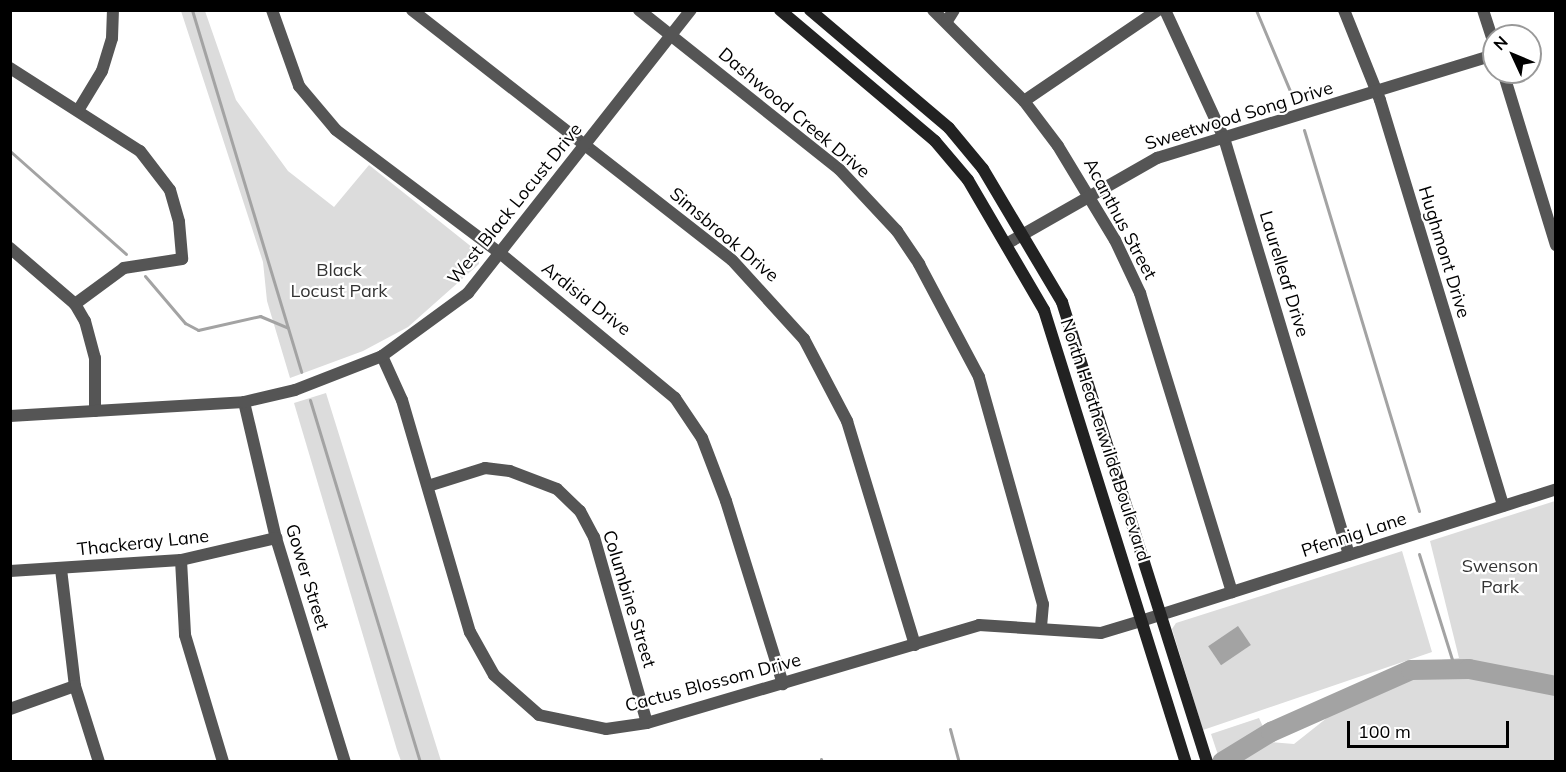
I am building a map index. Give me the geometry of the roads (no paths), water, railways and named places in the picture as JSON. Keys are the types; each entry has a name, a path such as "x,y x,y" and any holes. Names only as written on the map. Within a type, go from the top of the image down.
{"main road":[{"name":"North Heatherwilde Boulevard","path":"780,10 935,141 1008,243 1044,310 1071,383 1186,762"},
{"name":"North Heatherwilde Boulevard","path":"810,10 949,128 1024,233 1062,302 1086,366 1207,762"}],"street":[{"path":"79,109 102,71 112,38 113,10"},
{"name":"Ardisia Drive","path":"272,10 291,67 313,106 336,130 501,255 653,376 690,418 726,501 783,684"},
{"name":"Simsbrook Drive","path":"412,10 732,260 804,339 847,421 915,645"},
{"name":"Dashwood Creek Drive","path":"639,10 839,170 897,231 925,274 979,377 1043,604 1041,627"},
{"name":"West Black Locust Drive","path":"10,416 244,402 295,390 382,356 449,310 501,255 691,10"},
{"name":"Acanthus Street","path":"933,10 947,21 1024,101 1090,194 1140,293 1233,592"},
{"path":"947,21 954,10"},
{"path":"1024,101 1158,10"},
{"name":"Laurelleaf Drive","path":"1165,10 1224,138 1349,555"},
{"name":"Hughmont Drive","path":"1344,10 1377,92 1503,506"},
{"name":"Sweetwood Song Drive","path":"1008,243 1090,194 1157,158 1482,60"},
{"path":"10,68 79,109 140,151 161,176 179,222 182,259 124,268 75,304"},
{"path":"1507,84 1556,245"},
{"path":"10,248 75,304 92,340 95,411"},
{"name":"Cactus Blossom Drive","path":"382,356 428,486 470,632 494,675 539,715 572,726 606,729 647,723 979,625 1041,627 1101,633 1162,614"},
{"name":"Gower Street","path":"244,402 276,538 345,762"},
{"name":"Columbine Street","path":"428,486 485,468 510,471 550,484 580,511 594,537 647,723"},
{"name":"Pfennig Lane","path":"1162,614 1556,489"},
{"name":"Thackeray Lane","path":"10,571 181,560 276,538"},
{"path":"181,560 185,635 223,762"},
{"path":"61,569 75,686 99,762"},
{"path":"10,709 75,686"}],"waterway":[{"path":"192,10 301,372"},
{"path":"1256,10 1293,98"},
{"path":"1304,130 1419,511"},
{"path":"10,151 126,254"},
{"path":"145,276 185,323 198,330 260,316 288,328"},
{"path":"310,400 420,762"},
{"path":"1419,554 1455,669"},
{"path":"1222,762 1271,732 1411,670 1469,669 1556,686"},
{"path":"950,729 959,762"}],"park label":[{"name":"Black Locust Park","path":"339,281"},
{"name":"Swenson Park","path":"1500,577"}]}
